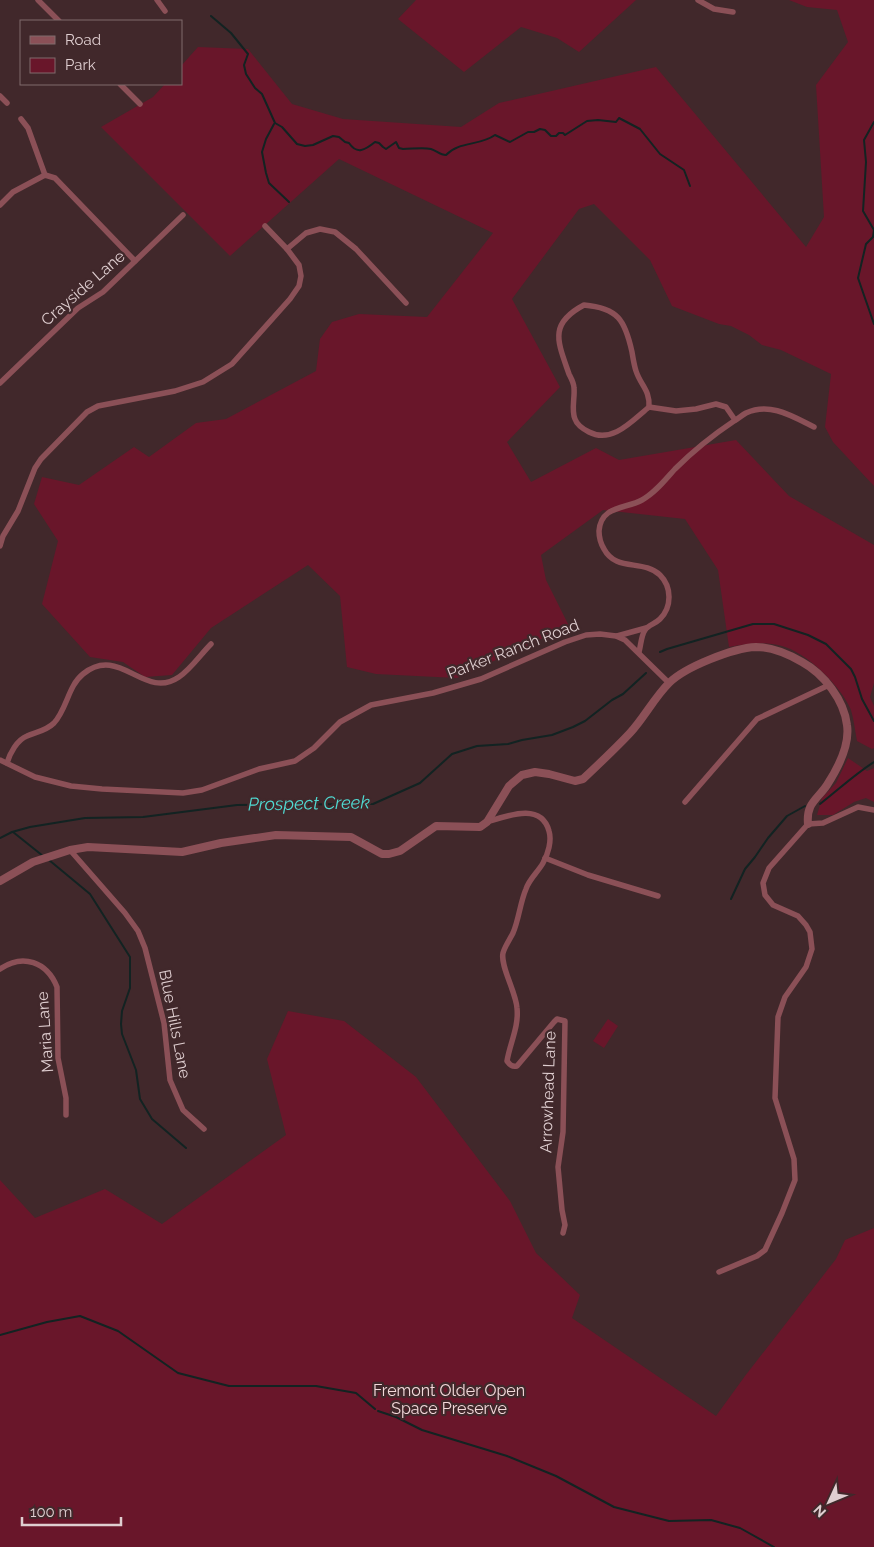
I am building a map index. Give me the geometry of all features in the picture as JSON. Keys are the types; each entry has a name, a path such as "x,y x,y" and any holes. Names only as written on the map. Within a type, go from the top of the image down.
{"street":[{"path":"38,0 58,20"},
{"path":"157,0 165,11"},
{"path":"698,0 714,9 733,12"},
{"path":"121,85 140,104"},
{"path":"0,96 7,103"},
{"path":"21,119 28,128 45,175"},
{"path":"0,205 13,192 45,175 55,178 135,261"},
{"name":"Crayside Lane","path":"0,383 78,308 103,292 183,215"},
{"path":"0,546 3,536 18,511 40,459 87,412 98,406 190,387 204,382 232,364 290,299 299,286 301,276 300,265 265,226"},
{"path":"287,249 306,233 320,229 335,232 356,249 406,303"},
{"path":"649,407 648,391 636,371 628,337 622,322 610,311 584,306 565,318 560,328 558,340 574,387 574,418 579,425 591,434 605,436 614,434 649,407 686,411 716,404 726,407 735,420"},
{"path":"639,652 646,628 659,620 668,609 667,587 659,575 647,567 619,563 607,555 601,543 599,532 605,516 621,506 631,505 652,493 685,459 746,413 762,409 780,410 814,427"},
{"name":"Parker Ranch Road","path":"616,636 646,628"},
{"name":"Parker Ranch Road","path":"0,760 36,777 71,786 183,793 202,790 259,769 295,761 314,748 340,722 371,705 432,693 481,679 565,642 586,635 616,636 625,640 669,683"},
{"path":"7,763 16,745 25,737 41,732 53,724 60,715 76,683 82,675 91,669 110,665 123,668 153,684 165,683 179,678 211,644"},
{"path":"0,882 34,862 70,850 88,847 182,852 221,843 276,835 351,837 382,854 389,854 400,851 436,826 480,827 487,822 509,786 522,775 535,772 575,781 583,779 629,734 669,683 684,672 724,654 756,648 783,651 811,667 829,685 844,712 848,734 842,758 828,784 811,804 807,813 808,824"},
{"path":"685,802 757,719 829,685"},
{"path":"719,1272 757,1256 765,1250 795,1180 794,1159 776,1098 778,1017 785,997 806,967 812,949 810,932 806,925 798,916 773,905 765,895 763,883 769,868 808,824 823,823 858,807 874,810"},
{"name":"Arrowhead Lane","path":"487,822 513,814 534,814 540,816 545,821 551,839 545,858 526,888 514,932 503,954 503,964 516,997 517,1023 507,1060 512,1066 517,1066 557,1019 565,1021 563,1132 558,1167 565,1225 563,1233"},
{"name":"Blue Hills Lane","path":"70,850 125,913 138,931 145,948 164,1023 170,1080 183,1110 204,1130"},
{"path":"545,858 588,875 658,896"},
{"name":"Maria Lane","path":"0,969 19,961 36,962 53,977 57,987 58,1058 66,1098 66,1115"}],"green space":[{"path":"416,0 636,0 579,52 557,38 521,27 464,72 398,19"},
{"path":"789,0 874,0 874,486 833,442 825,427 831,374 781,350 762,345 749,335 731,326 719,324 672,306 650,260 594,204 579,209 512,299 560,387 507,442 531,482 596,448 619,460 736,440 789,496 874,545 874,683 870,697 874,706 874,748 872,749 857,741 851,710 840,691 832,681 802,655 782,646 762,643 729,647 718,570 685,519 603,510 541,555 546,580 569,626 457,678 376,674 347,667 340,596 308,565 211,628 172,675 145,677 123,662 90,657 42,604 58,541 34,504 42,477 79,485 134,447 149,457 196,423 226,419 316,371 320,339 332,322 359,314 427,317 493,233 339,159 230,256 101,127 153,97 164,85 182,85 182,65 198,47 248,49 292,104 343,119 461,127 499,103 656,67 806,247 824,217 816,85 848,42 837,10 807,7"},
{"path":"848,758 867,771 874,768 874,802 866,798 854,802 833,815 817,815 822,798 836,783"},
{"name":"Fremont Older Open Space Preserve","path":"288,1011 344,1021 416,1077 510,1201 536,1253 580,1295 572,1318 716,1416 836,1259 845,1240 874,1228 874,1547 0,1547 0,1180 35,1218 105,1189 162,1224 286,1135 267,1059"},
{"path":"608,1019 618,1026 604,1048 593,1041"}],"waterway":[{"path":"211,16 231,33 248,54 244,65 246,74 255,88 262,94 275,123 282,127 297,144 313,145 333,136 339,137 358,150 364,149 375,142 386,149 396,142 399,148 428,148 446,155 463,145 483,141 495,135 510,142 528,132 540,129 545,130 551,136 556,136 559,133 565,135 587,121 616,122 619,118 640,129 660,154 684,170 690,186"},
{"path":"874,122 864,140 866,162 863,211 874,230 873,237 866,244 858,278 874,324"},
{"path":"274,124 262,152 266,173 269,183 289,202"},
{"name":"Prospect Creek","path":"660,652 753,624 774,624 808,635 826,644 851,669 862,699 874,721"},
{"name":"Prospect Creek","path":"0,838 12,832 30,827 85,818 143,817 237,805 373,804 420,783 452,754 477,746 508,744 552,735 573,727 585,721 623,694 646,673"},
{"path":"820,804 874,762"},
{"path":"731,899 745,869 768,838 787,816 805,806"},
{"path":"13,832 43,856"},
{"path":"49,860 90,894 130,957 130,988 122,1011 121,1024 122,1034 136,1070 140,1099 152,1119 186,1148"},
{"path":"0,1335 47,1322 80,1316 118,1331 178,1373 229,1386 316,1386 356,1393 375,1409"},
{"path":"378,1411 396,1417 422,1430 507,1456 556,1476 614,1507 669,1521 711,1520 740,1528 774,1547"}]}
